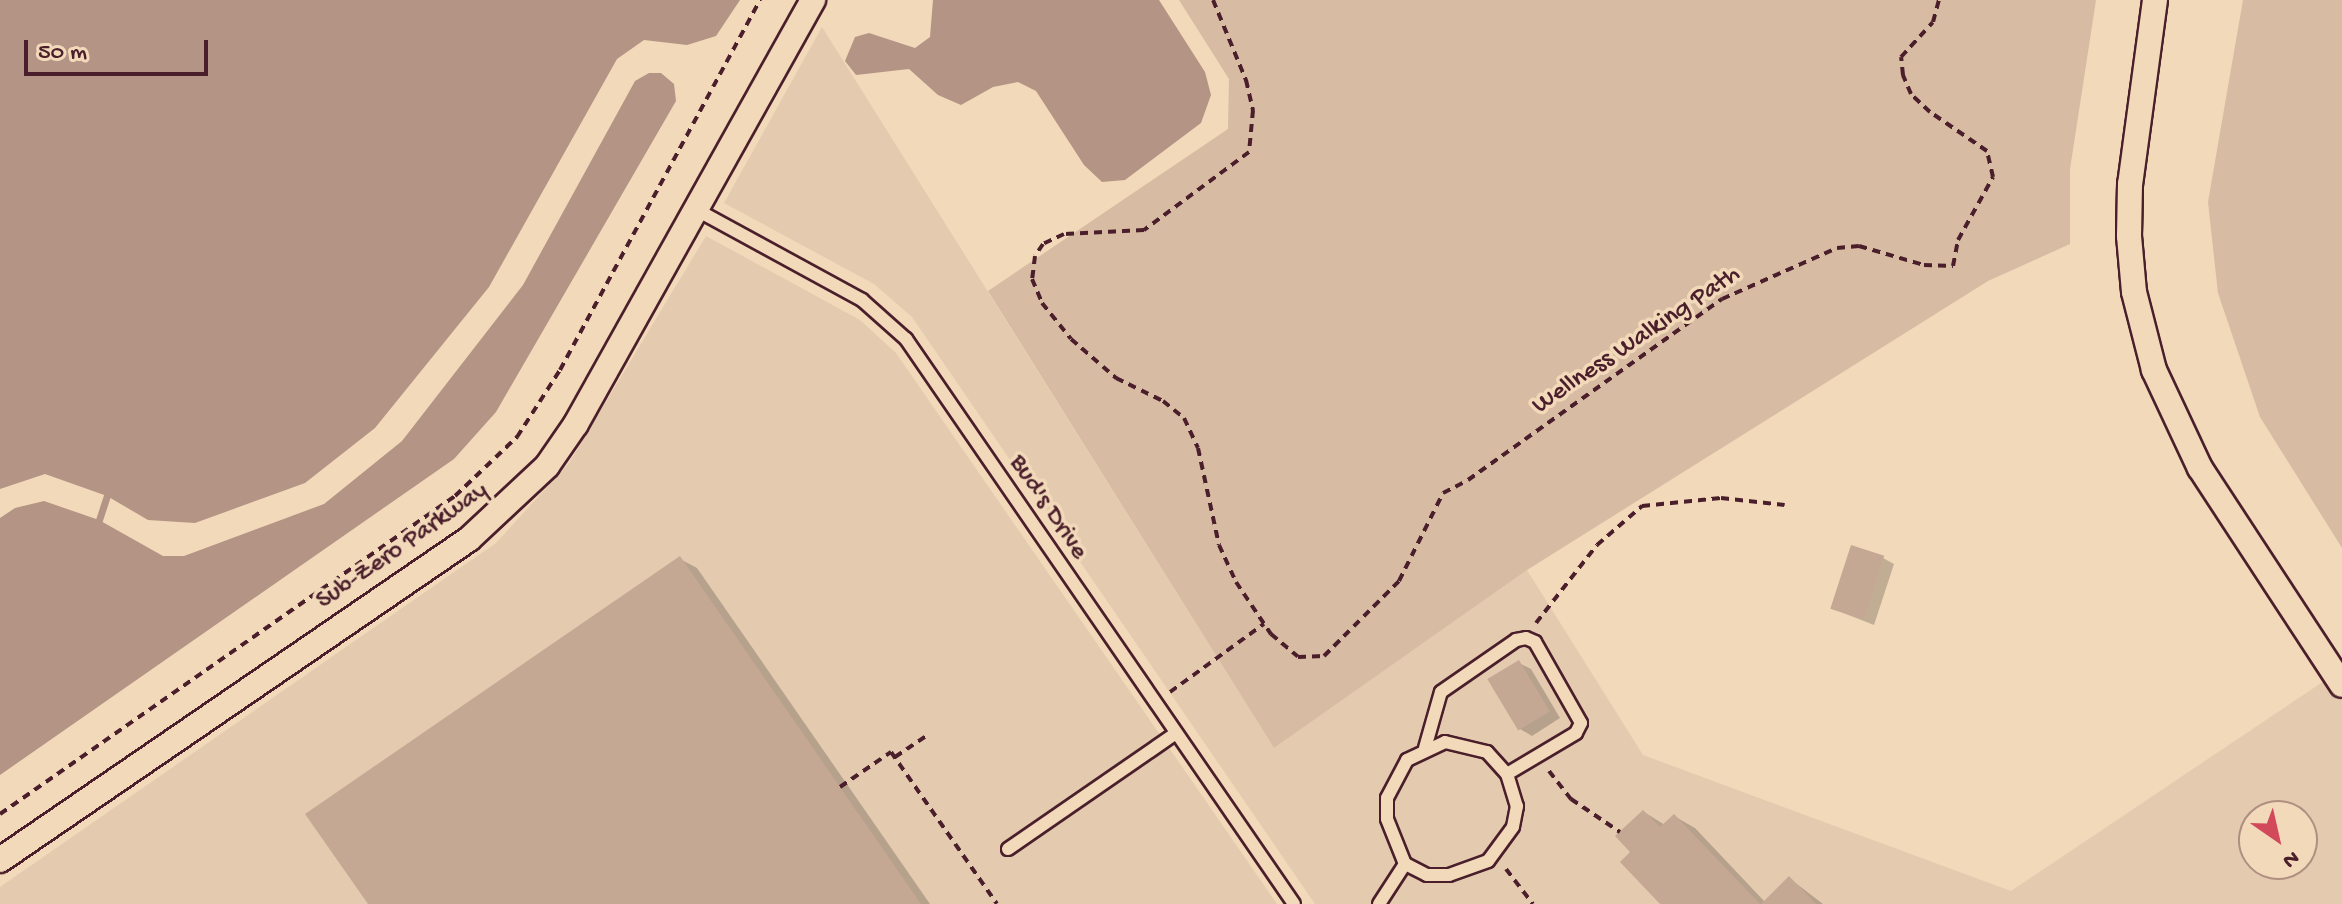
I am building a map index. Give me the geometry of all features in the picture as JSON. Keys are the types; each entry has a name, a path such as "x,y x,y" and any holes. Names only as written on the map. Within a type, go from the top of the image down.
{"street":[{"name":"Sub-Zero Parkway","path":"0,860 469,539 511,505 547,466 576,424 813,0"},
{"path":"2155,0 2130,184 2129,236 2134,292 2154,370 2200,468 2342,685"}],"lane":[{"name":"Bud's Drive","path":"697,210 889,320 1294,904"},
{"path":"1425,748 1467,744 1487,752 1507,774 1517,806 1513,827 1496,854 1449,875 1427,875 1405,864 1387,819 1387,798 1400,769 1425,748 1441,692 1516,640 1535,642 1581,723 1576,733 1507,774"},
{"path":"1008,849 1176,733"},
{"path":"1379,904 1405,864"}],"path":[{"path":"0,814 455,496 517,437 560,370 760,0"},
{"name":"Wellness Walking Path","path":"1213,0 1246,80 1253,110 1249,152 1144,230 1064,234 1043,244 1035,256 1032,279 1042,303 1071,339 1116,378 1163,401 1184,418 1198,448 1219,545 1236,582 1264,624 1288,652 1324,656 1399,581 1443,493 1468,480 1722,299 1837,248 1859,246 1924,265 1953,266 1958,240 1993,177 1987,151 1930,112 1911,94 1903,75 1901,57 1933,22 1939,0"},
{"path":"1516,640 1544,616 1597,545 1642,506 1721,498 1785,505"},
{"path":"1155,703 1264,624"},
{"path":"895,757 928,735"},
{"path":"840,787 891,752 997,904"},
{"path":"1539,755 1562,792 1620,832"},
{"path":"1496,854 1533,904"}],"shaded area":[{"path":"0,0 740,0 716,36 687,45 644,40 617,59 489,287 375,428 305,483 195,523 148,520 107,496 45,474 0,489"},
{"path":"933,0 1159,0 1205,72 1211,95 1201,123 1125,180 1102,182 1084,165 1036,91 1018,82 993,87 961,105 938,95 909,69 856,75 845,61 855,37 869,33 915,48 930,37"},
{"path":"1179,0 2096,0 2070,169 2070,244 1988,281 1527,570 1274,748 988,291 1228,129 1229,79"},
{"path":"2243,0 2342,0 2342,548 2260,417 2218,293 2208,202"},
{"path":"822,27 1274,748 1527,570 1643,755 2011,891 2342,669 2342,904 1315,904 912,317 874,284 724,203"},
{"path":"649,73 661,73 674,84 676,101 496,412 454,459 0,775 0,518 15,508 44,501 99,520 163,556 184,556 324,504 402,441 523,285 635,81"},
{"path":"706,236 860,320 896,353 1277,904 0,904 0,887 496,543 569,463"}],"building":[{"path":"1851,545 1884,556 1864,620 1830,609"},
{"path":"680,556 921,904 368,904 305,814"},
{"path":"1519,660 1550,711 1518,730 1487,679"},
{"path":"1643,810 1660,827 1674,814 1760,904 1660,904 1620,862 1630,852 1615,836"},
{"path":"1789,876 1816,904 1761,904"}],"waterway":[{"path":"99,520 107,496"}]}
